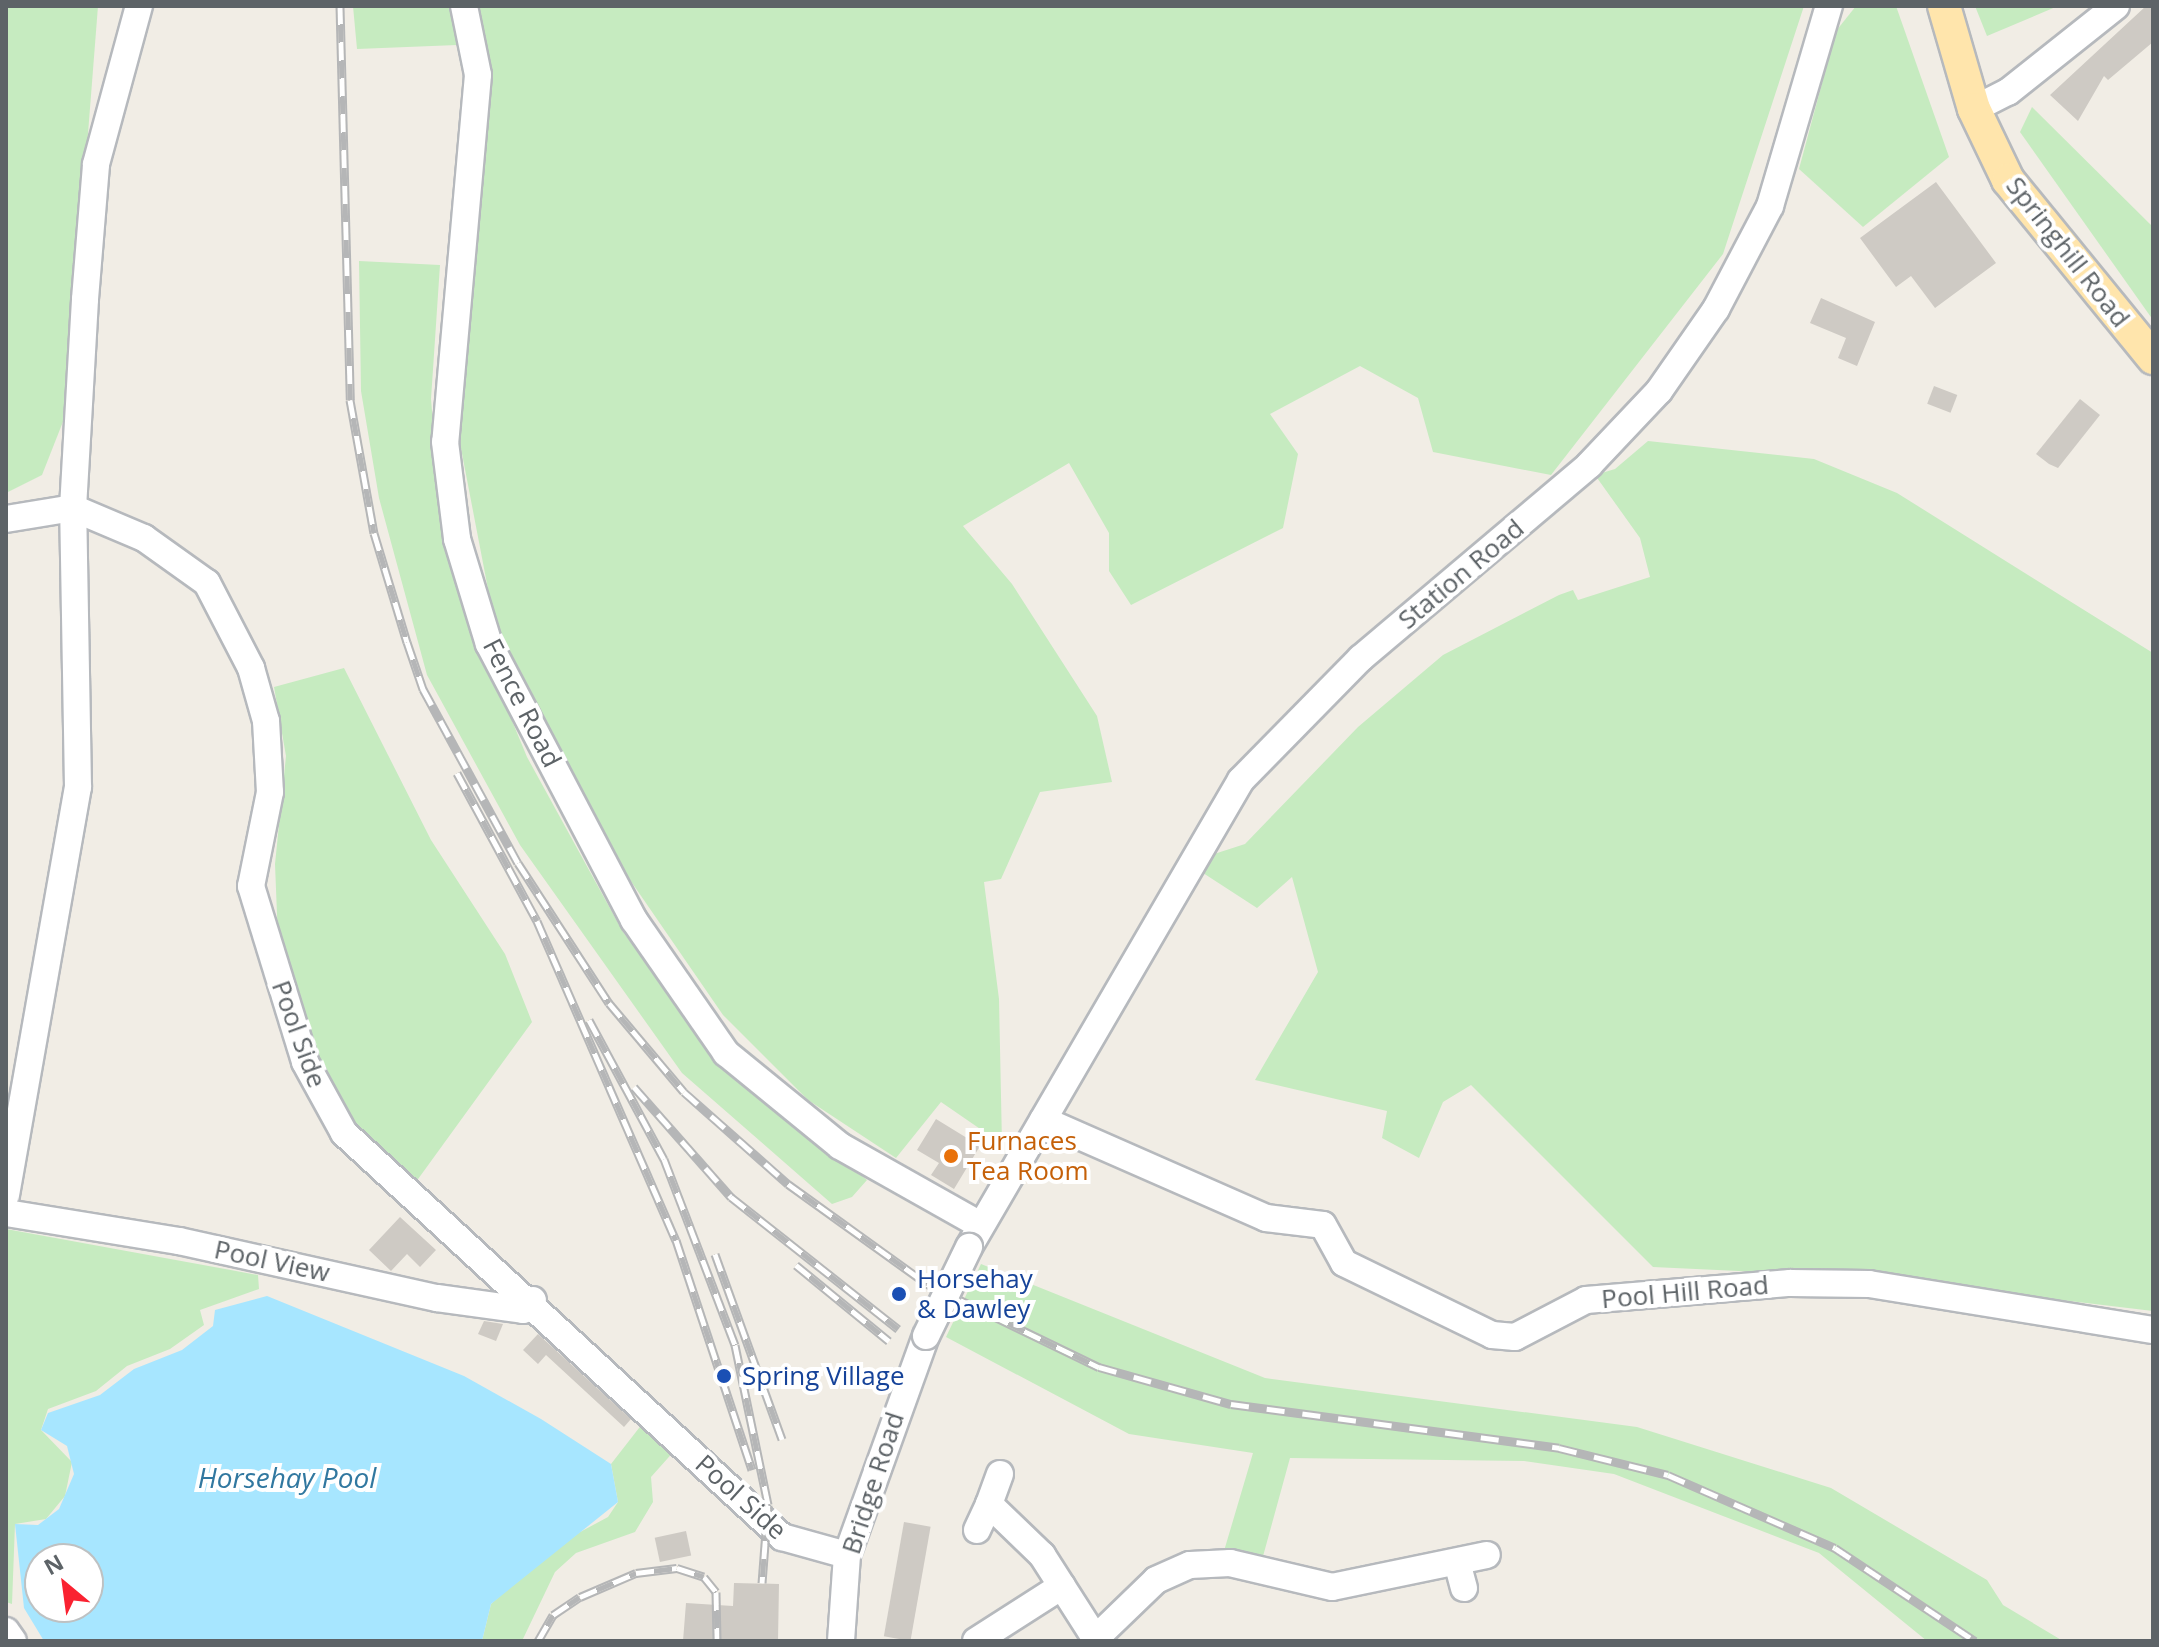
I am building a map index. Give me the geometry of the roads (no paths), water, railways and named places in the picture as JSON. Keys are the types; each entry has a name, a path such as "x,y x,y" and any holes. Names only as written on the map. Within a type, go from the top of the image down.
{"main road":[{"name":"Springhill Road","path":"1944,6 1974,109 2008,180 2153,358"}],"street":[{"path":"6,1195 78,787 73,508 96,164 139,6"},
{"name":"Fence Road","path":"464,6 478,75 445,442 457,539 489,644 634,920 726,1053 840,1146 975,1236"},
{"name":"Station Road","path":"1043,1120 1248,771 1361,658 1582,472 1669,376 1754,247 1829,6"},
{"path":"1974,109 2008,92 2116,6"},
{"path":"6,519 73,508"},
{"name":"Pool Side","path":"73,508 144,538 207,583 251,668 266,721 270,792 251,886 321,1096 344,1133 533,1300 782,1537 847,1555"},
{"name":"Bridge Road","path":"841,1641 847,1555 926,1336 975,1236 1043,1120"},
{"name":"Pool Hill Road","path":"1043,1120 1266,1218 1323,1225 1344,1263 1492,1335 1515,1337 1586,1300 1790,1283 1869,1284 2153,1330"},
{"name":"Pool View","path":"6,1213 179,1241 437,1298 523,1310 533,1300"},
{"path":"977,1530 1000,1474"},
{"path":"989,1504 1022,1532 1062,1586 1096,1640 1156,1580 1190,1565 1230,1563 1332,1587 1461,1575 1487,1555"},
{"path":"976,1641 1062,1586"},
{"path":"6,1631 13,1641"}],"water":[{"name":"Horsehay Pool","path":"267,1296 464,1376 541,1419 611,1464 618,1502 491,1604 482,1641 44,1641 33,1623 104,1623 104,1543 24,1543 24,1608 15,1524 38,1525 59,1509 74,1474 67,1446 41,1430 48,1413 100,1395 134,1369 182,1350 213,1326 215,1310"}],"railway":[{"path":"340,6 350,400 374,533 407,642 423,689 518,863 609,1003 684,1092 788,1184 927,1284 1099,1367 1231,1404 1559,1448 1668,1475 1835,1548 1975,1641"},
{"path":"457,773 537,921 676,1240 752,1470"},
{"path":"589,1020 664,1159 735,1345 768,1505 762,1583"},
{"path":"634,1087 731,1197 898,1329"},
{"path":"715,1254 782,1439"},
{"path":"796,1265 889,1341"},
{"path":"538,1641 553,1615 580,1597 636,1573 677,1568 704,1577 716,1592 717,1641"}],"place":[{"name":"Furnaces Tea Room","path":"951,1156"},
{"name":"Horsehay & Dawley","path":"899,1294"},
{"name":"Spring Village","path":"724,1376"}]}
